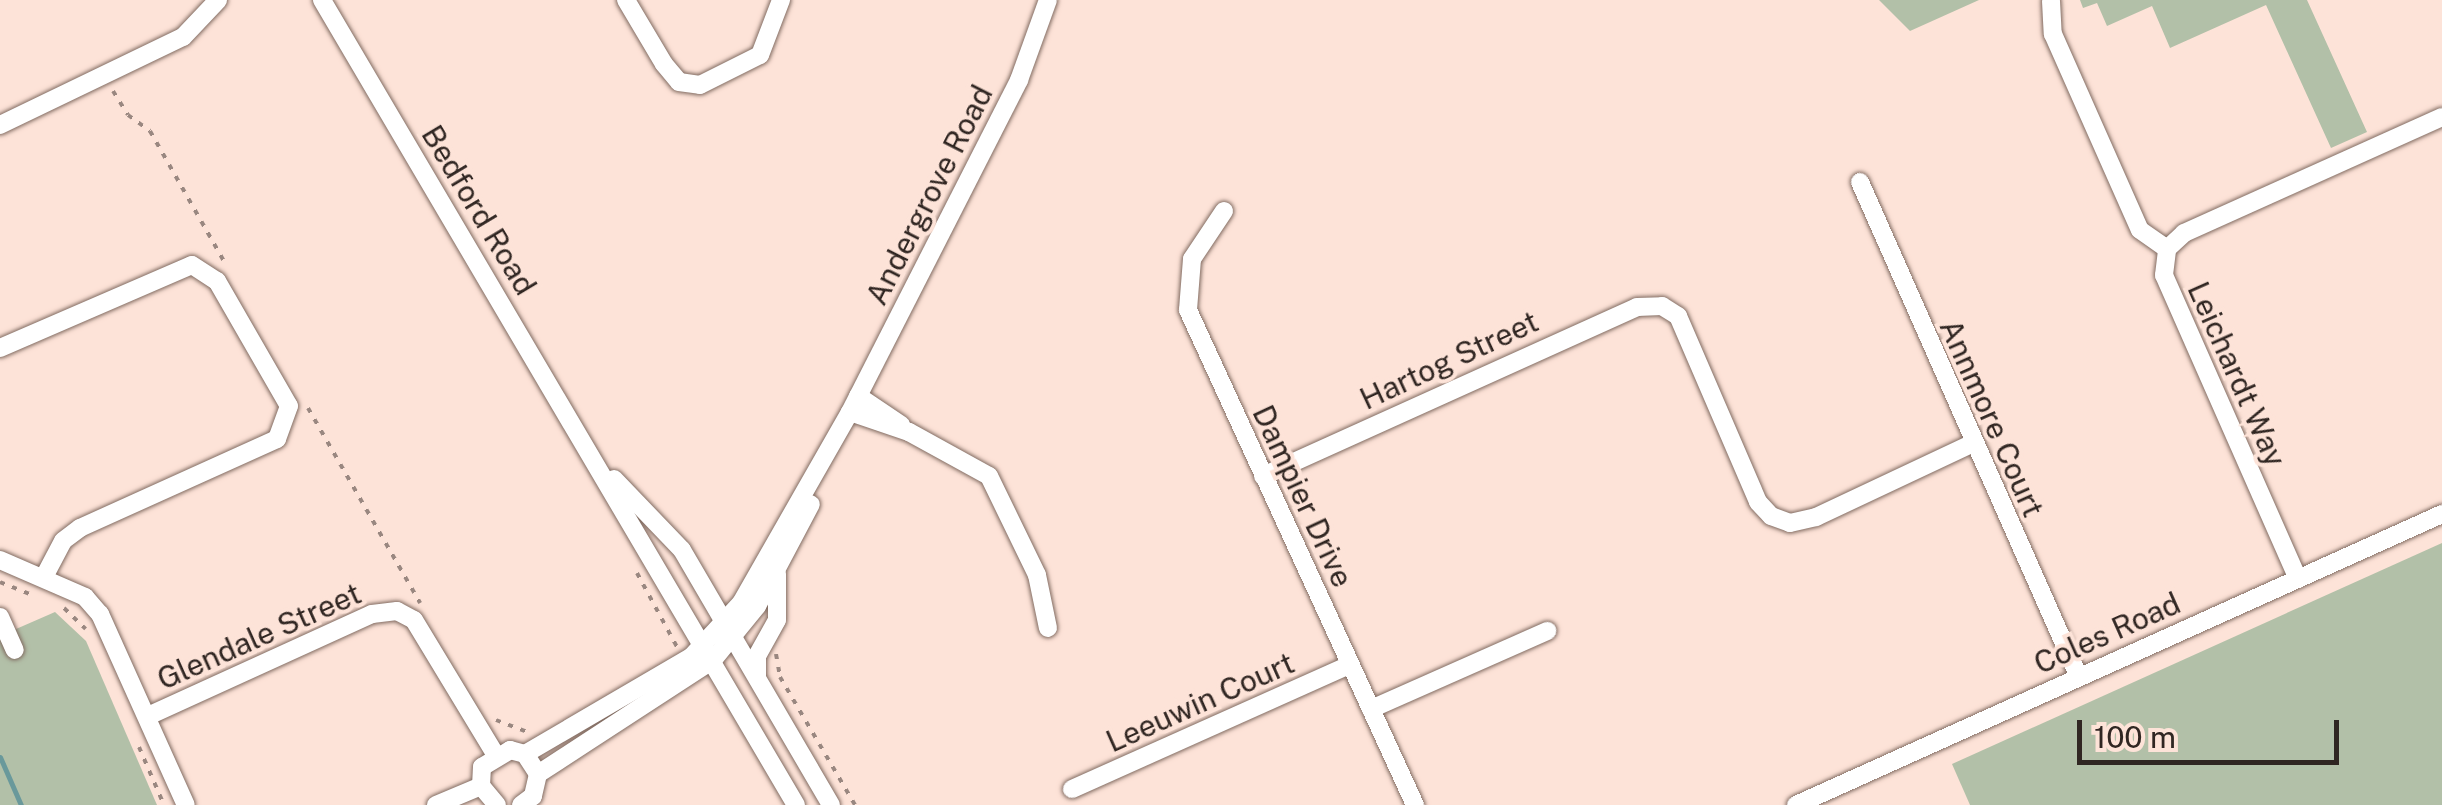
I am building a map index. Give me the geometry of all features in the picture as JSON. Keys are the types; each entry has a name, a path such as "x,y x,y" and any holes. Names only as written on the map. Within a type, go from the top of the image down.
{"street":[{"path":"0,125 106,78 183,38 218,0"},
{"name":"Bedford Road","path":"322,0 796,805"},
{"path":"626,0 664,64 680,82 700,85 760,56 782,0"},
{"name":"Andergrove Road","path":"729,630 854,404 1020,80 1048,0"},
{"path":"2051,1 2053,34 2140,230 2167,249"},
{"name":"Leichardt Way","path":"2298,580 2164,275 2167,249 2184,233 2442,117"},
{"name":"Annmore Court","path":"1860,182 2078,675"},
{"name":"Dampier Drive","path":"1224,211 1192,259 1188,310 1415,805"},
{"path":"0,348 192,264 217,281 289,406 277,440 80,528 62,541 44,577"},
{"name":"Hartog Street","path":"1263,476 1615,313 1662,306 1678,316 1692,340 1758,502 1790,523 1816,517 1973,443"},
{"path":"854,404 971,463 996,485 1038,575 1048,628"},
{"name":"Andergrove Road","path":"708,653 782,560 854,404"},
{"name":"Bedford Road","path":"587,448 671,535 831,805"},
{"name":"Coles Road","path":"1796,805 2442,514"},
{"path":"759,682 757,656 777,620 782,560"},
{"path":"1,562 85,597 100,614 186,805"},
{"name":"Glendale Street","path":"148,716 372,614 396,611 414,620 495,754"},
{"path":"0,616 15,650"},
{"path":"1371,709 1546,631"},
{"path":"497,805 481,786 482,767 495,754 525,754 708,653"},
{"path":"523,805 538,774 708,653"},
{"name":"Leeuwin Court","path":"1072,789 1350,665"},
{"path":"525,754 538,774"},
{"path":"436,805 481,786"}],"path":[{"path":"106,78 122,108 150,131 228,268"},
{"path":"306,404 425,612"},
{"path":"631,561 678,644 668,656"},
{"path":"0,582 44,599"},
{"path":"54,603 88,633"},
{"path":"773,650 780,677 855,805"},
{"path":"485,710 516,731 539,733"},
{"path":"136,739 164,805"}],"green space":[{"path":"1879,0 1979,0 1910,31"},
{"path":"2080,0 2307,0 2367,132 2331,148 2266,5 2170,48 2152,6 2107,26 2097,3 2083,8"},
{"path":"2442,543 2442,805 1970,805 1952,764"},
{"path":"55,612 86,641 157,805 0,805 0,636"}],"waterway":[{"path":"0,757 21,805"}]}
